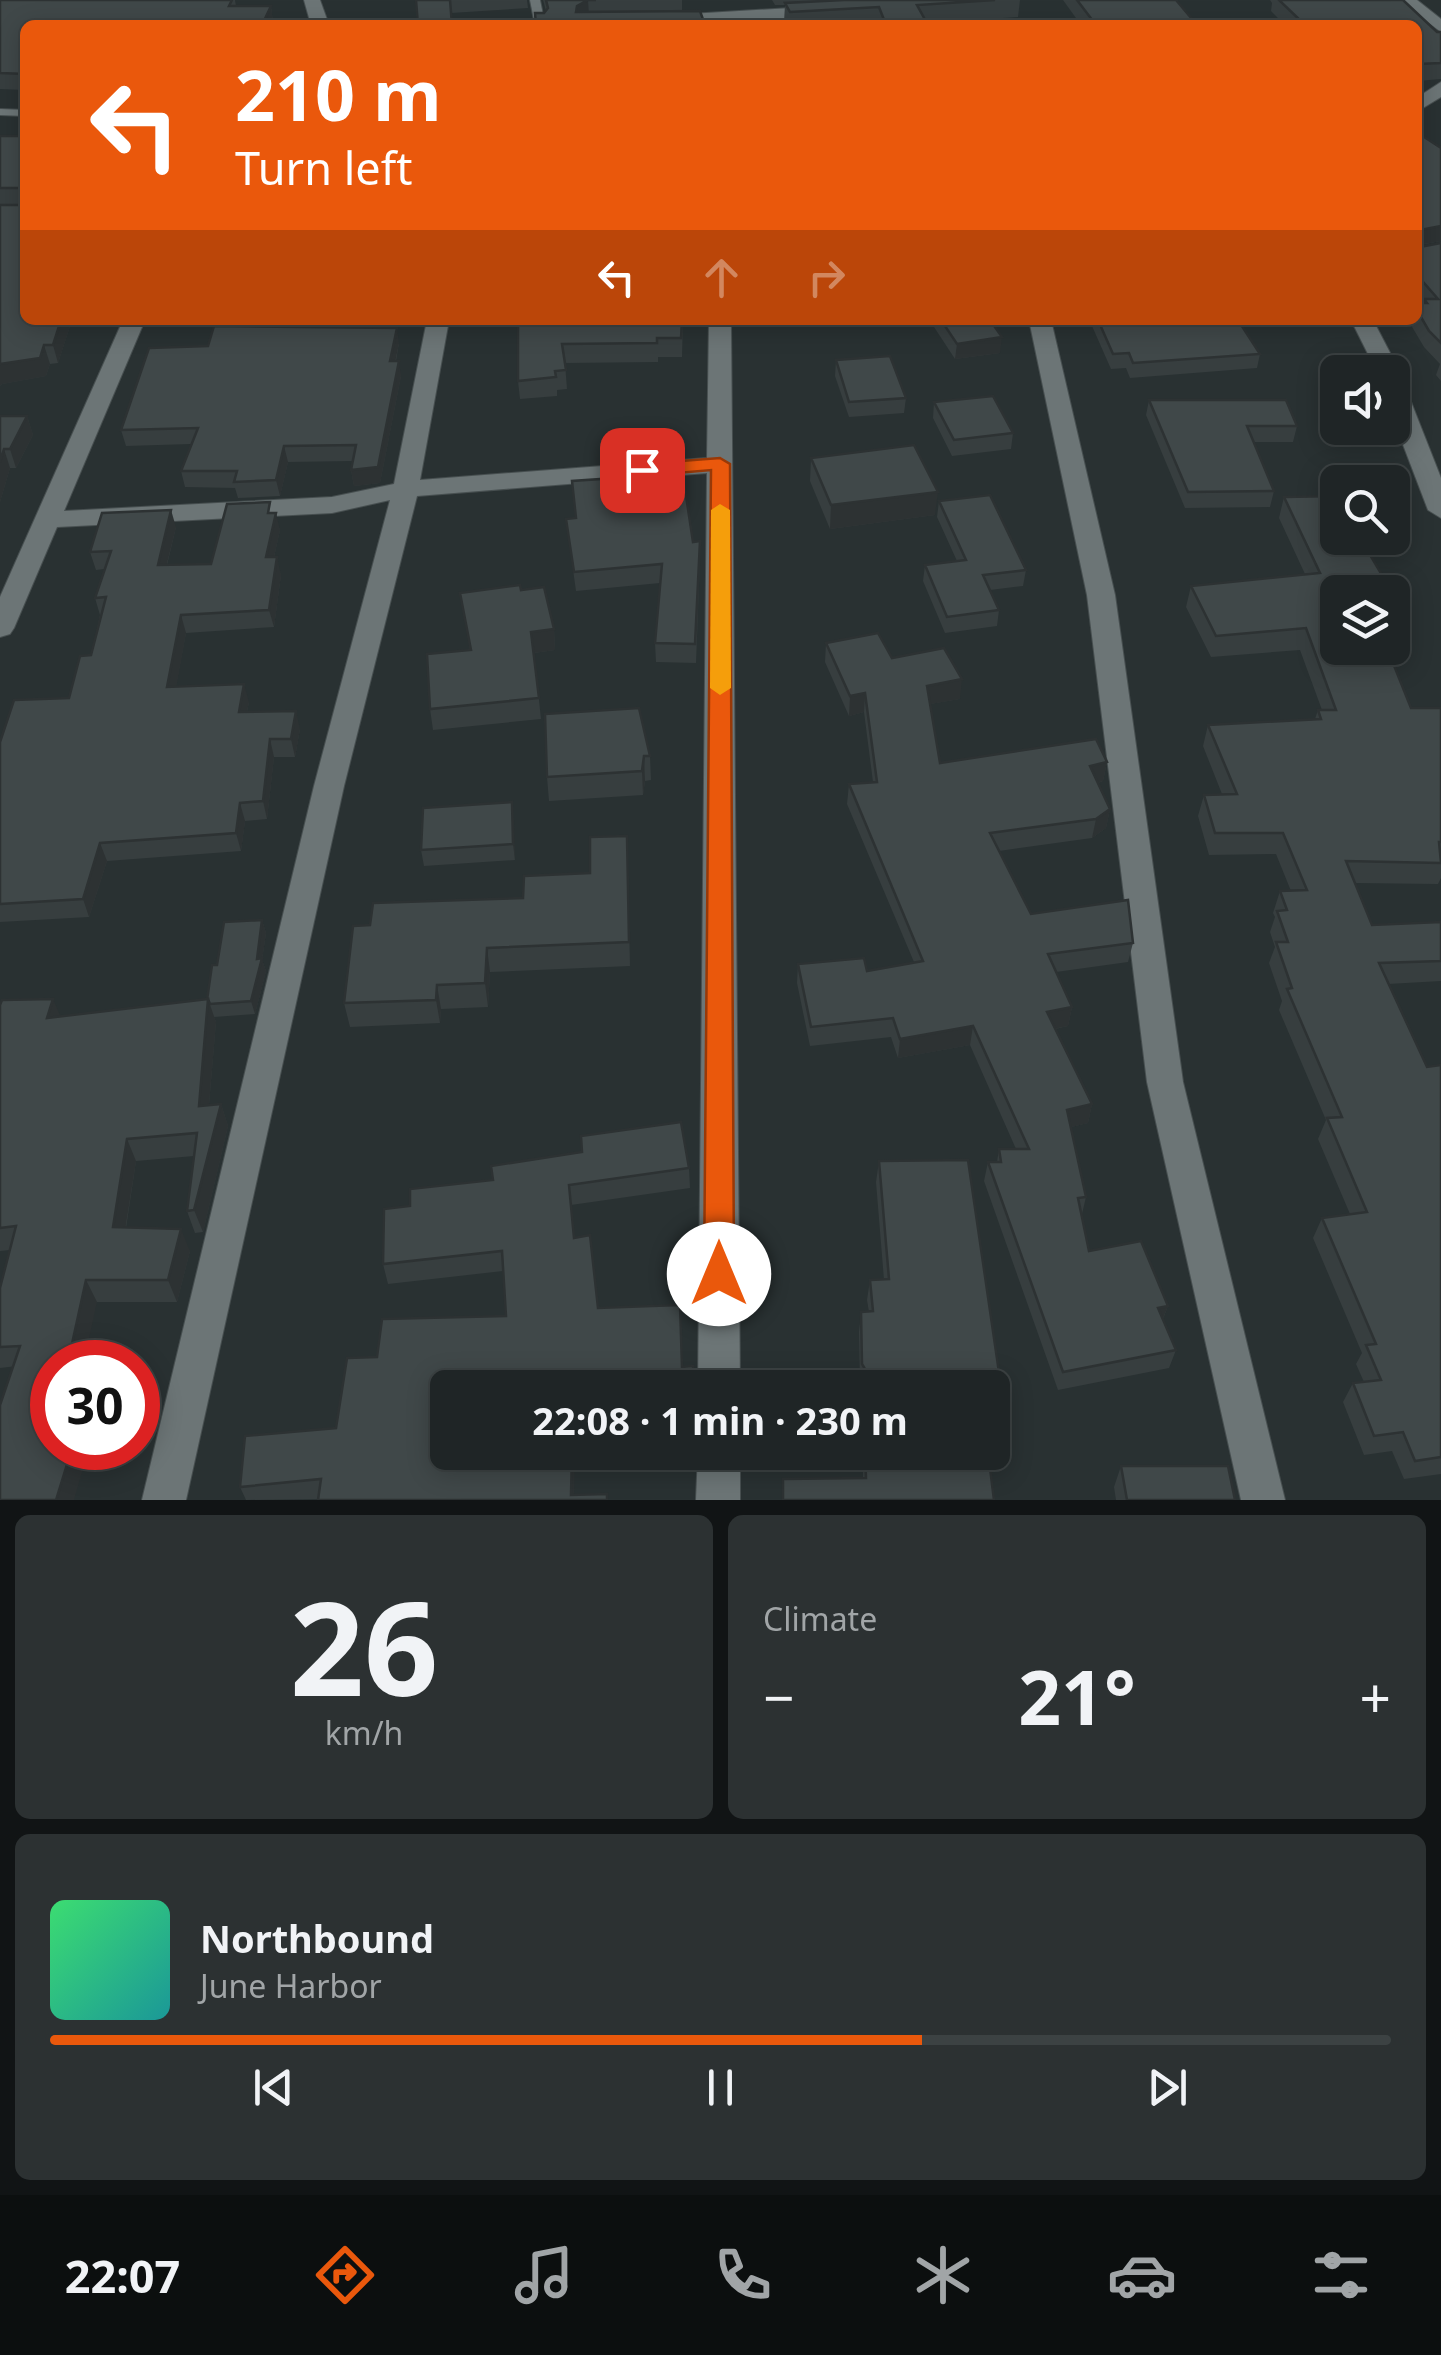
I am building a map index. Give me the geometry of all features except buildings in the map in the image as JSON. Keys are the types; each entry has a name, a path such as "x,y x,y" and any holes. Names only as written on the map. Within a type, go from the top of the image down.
{"street":[{"path":"1406,0 1439,22"},
{"path":"655,20 854,10"},
{"path":"0,628 132,325"},
{"path":"164,1500 329,786 406,489 437,325"},
{"path":"719,1370 720,325"},
{"path":"1041,325 1101,595 1165,1082 1263,1500"},
{"path":"1364,325 1380,355"},
{"path":"1410,430 1441,510"},
{"path":"48,520 332,505 406,489 720,464"},
{"path":"718,1470 718,1500"}],"slow traffic":[{"path":"720,510 720,688"}],"route":[{"path":"642,470 720,464 719,1274"}]}
